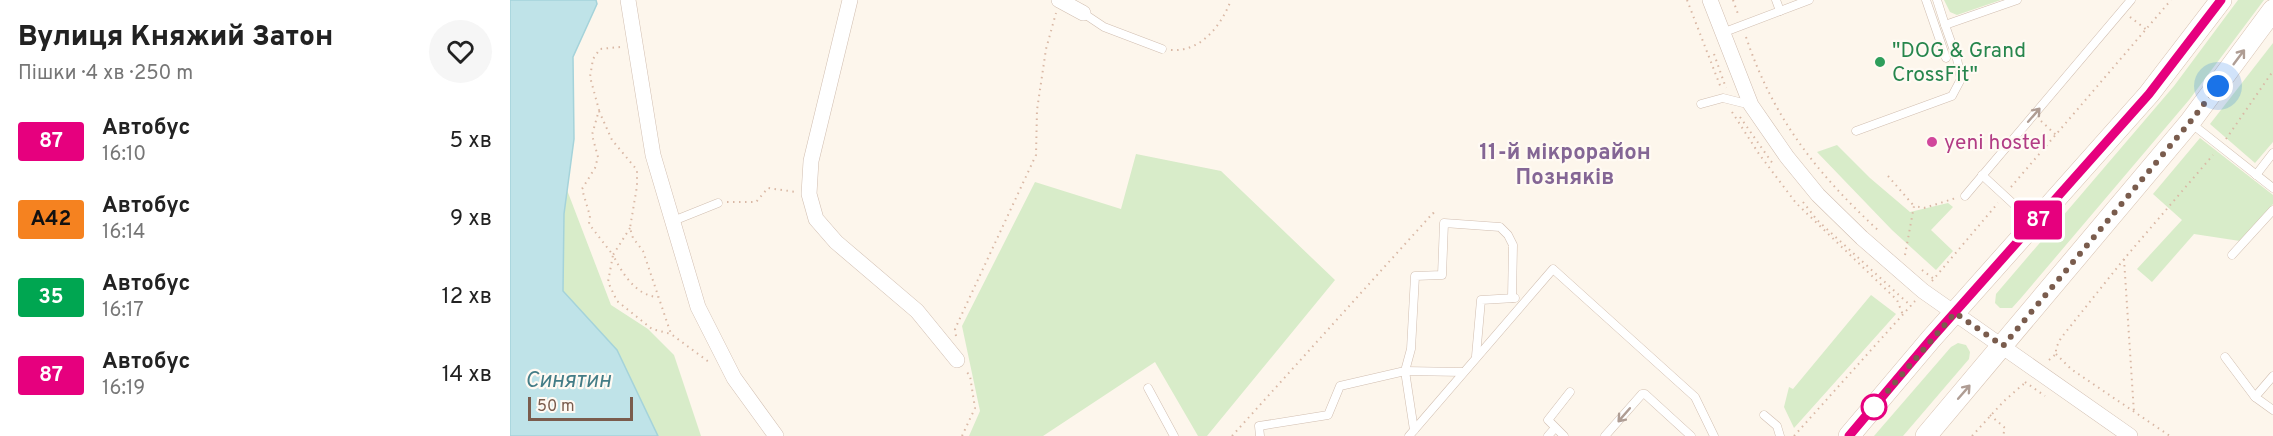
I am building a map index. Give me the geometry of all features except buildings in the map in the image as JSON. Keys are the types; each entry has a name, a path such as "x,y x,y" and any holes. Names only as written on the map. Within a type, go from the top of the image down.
{"main road":[{"path":"1849,436 2149,94 2221,0"},
{"path":"1926,436 2190,122 2273,10"}],"street":[{"path":"628,0 653,155 698,306 734,378 776,436"},
{"path":"850,0 811,161 809,194 816,219 836,242 917,310 957,360"},
{"path":"1060,0 1083,13"},
{"path":"1710,0 1751,105 1787,157 1818,195 1862,238 1927,287 1955,313 2130,436"}],"lane":[{"path":"1776,0 1780,11"},
{"path":"1722,33 1809,0"},
{"path":"1926,0 1946,58"},
{"path":"1856,131 1952,96 1961,79 1957,59 1937,0"},
{"path":"1945,25 2017,0"},
{"path":"1965,196 2131,0"},
{"path":"1083,13 1104,27 1162,49"},
{"path":"1701,104 1723,98 1751,105"},
{"path":"2190,122 2273,188"},
{"path":"2256,175 2273,153"},
{"path":"1982,176 2035,223"},
{"path":"673,221 718,202"},
{"path":"2232,255 2273,210"},
{"path":"1411,433 1405,371 1411,349 1414,276 1442,275 1444,223 1500,227 1508,235 1513,245 1512,298"},
{"path":"1411,433 1553,269 1695,397 1714,436"},
{"path":"1476,357 1481,300 1526,299"},
{"path":"2225,357 2255,397 2273,410"},
{"path":"1260,436 1259,426 1328,415 1340,386 1405,371 1463,372"},
{"path":"2255,397 2273,376"},
{"path":"1148,388 1174,436"},
{"path":"1564,436 1548,419 1570,392"},
{"path":"1605,436 1642,394 1645,394 1663,415 1691,436"},
{"path":"1764,415 1777,426 1780,436"},
{"path":"1548,436 1555,428"}],"path":[{"path":"962,436 975,408 970,376 957,360 955,329 1036,155 1037,110 1046,49 1060,0"},
{"path":"1162,49 1183,51 1197,45 1211,33 1225,14 1231,0"},
{"path":"1733,0 1762,82 1803,150 1833,186 1887,239"},
{"path":"1794,436 1934,279 2171,0"},
{"path":"2122,12 2147,30"},
{"path":"635,46 600,49 593,59 590,77 599,110 612,140 637,170 637,186 630,228 612,255 608,282 617,301 652,329 670,334 734,378"},
{"path":"2170,436 2071,369 2056,354 2056,348 2061,338 2124,259 2221,146 2273,71"},
{"path":"599,110 592,135 598,157 595,168 582,189 590,216 589,224 634,286 648,297 658,297"},
{"path":"2034,115 2056,135"},
{"path":"1888,176 1914,206 1924,208 1965,196"},
{"path":"718,202 756,202 768,188 809,194"},
{"path":"1905,255 1914,206"},
{"path":"1849,209 1857,217"},
{"path":"1232,436 1433,213 1444,223"},
{"path":"630,228 633,238 643,251 670,334"},
{"path":"1900,251 1912,261"},
{"path":"2124,259 2134,413"},
{"path":"1919,267 1934,279"},
{"path":"1915,270 1927,287"},
{"path":"1972,436 1990,415 2056,354"},
{"path":"1990,415 2005,428 2003,436"}],"green space":[{"path":"1944,0 2001,0 1957,15 1950,12"},
{"path":"2238,0 2264,0 2189,100 2021,298 2012,308 2000,308 1995,303 1996,294 2174,86"},
{"path":"2273,43 2273,142 2255,163 2210,124"},
{"path":"2200,138 2273,195 2273,204 2240,241 2194,234 2152,282 2137,269 2182,220 2153,194"},
{"path":"1837,145 1870,178 1910,212 1948,203 1953,207 1931,230 1953,251 1936,270 1892,230 1817,152"},
{"path":"1136,154 1221,171 1335,280 1207,436 1198,436 1155,362 1043,436 969,436 980,411 962,326 1035,182 1121,209"},
{"path":"567,190 611,305 648,329 674,355 701,436 658,436 617,350 563,291 564,214"},
{"path":"1871,295 1896,314 1794,428 1784,407 1789,387 1793,389"},
{"path":"1958,343 1966,345 1970,352 1969,359 1903,436 1874,436 1951,347"}],"water":[{"name":"Синятин","path":"510,0 596,0 597,4 573,57 574,139 564,214 563,291 617,350 658,436 510,436"}],"bus line":[{"name":"87","path":"1849,436 1931,339 2149,94 2221,0"}],"place":[{"name":"\"DOG & Grand CrossFit\"","path":"1880,62"},
{"name":"yeni hostel","path":"1932,142"}],"district":[{"name":"11-й мікрорайон Позняків","path":"1565,164"}],"route":[{"path":"1874,407 1955,313 2003,346 2218,86"}]}
